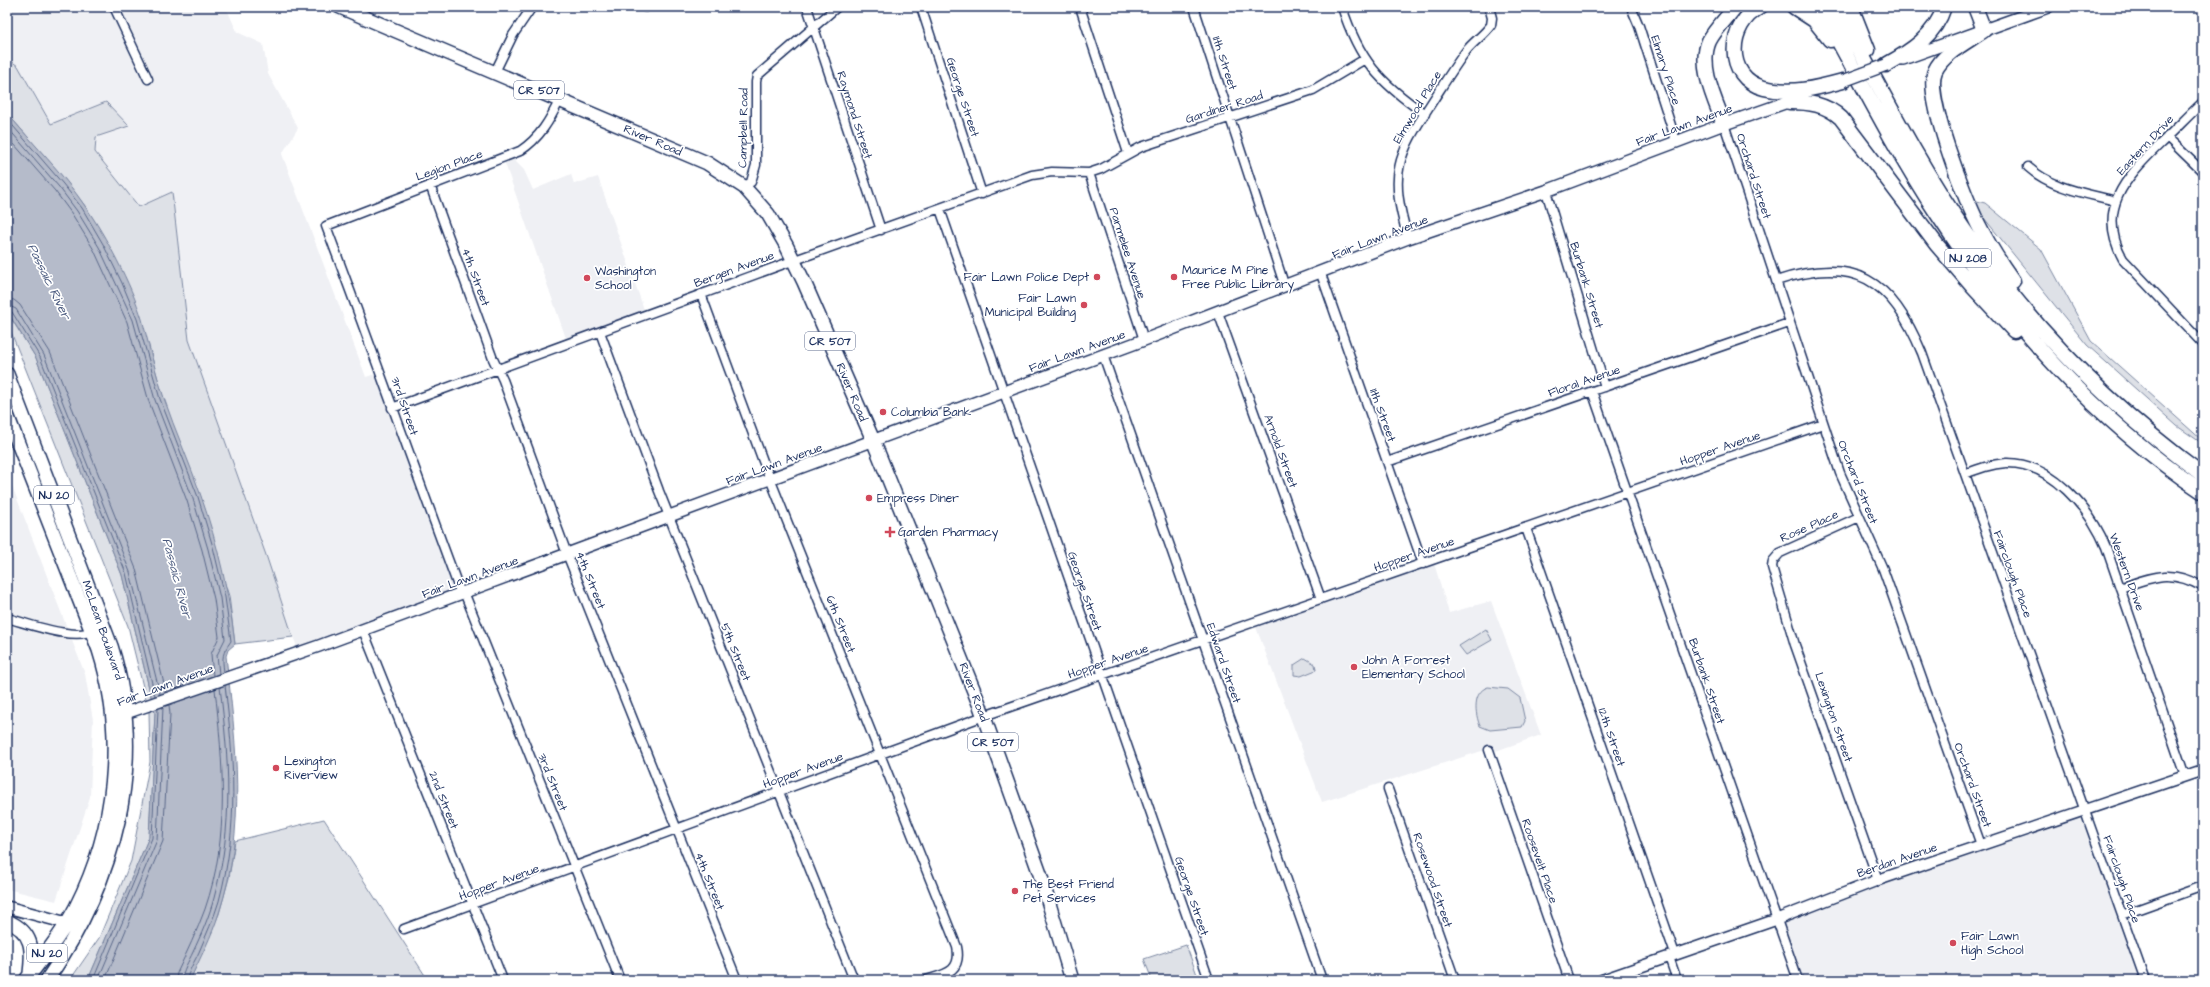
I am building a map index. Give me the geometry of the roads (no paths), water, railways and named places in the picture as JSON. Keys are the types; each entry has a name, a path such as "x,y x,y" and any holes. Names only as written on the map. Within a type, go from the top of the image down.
{"highway":[{"path":"1724,124 1707,72 1705,62 1706,51 1715,32 1735,7"},
{"path":"1760,7 1745,19 1736,37 1736,57 1739,67 1749,79 1763,88 1788,91 1813,88 1843,81"},
{"path":"1794,7 1805,13 1822,28 1891,122"},
{"name":"NJ 208","path":"1820,7 1891,122 1931,178 1975,245 2030,316 2076,366 2147,432 2203,475"},
{"name":"NJ 208","path":"1836,7 1927,198 1968,259 2019,324 2068,378 2144,447 2203,492"},
{"path":"1852,7 1891,122"},
{"path":"1886,65 1912,50 1927,37 1942,15 1944,7"},
{"path":"1975,7 1984,30 1940,63 1933,79 1934,97 1953,161 1978,224 2013,281 2076,366"},
{"path":"1789,102 1818,104 1826,107 1841,118 1954,266 2014,331 2068,378"}],"main road":[{"name":"River Road","path":"340,7 560,99 707,164 744,187 771,219 794,261 873,440 984,716 1048,900 1072,980"},
{"name":"Fair Lawn Avenue","path":"124,714 363,630 771,479 1003,391 1321,274 1408,238 1546,191 1676,141 1789,102 1886,65 2048,7"},
{"name":"McLean Boulevard","path":"7,374 100,616 116,663 127,738 126,775 113,843 102,877 87,912 69,947 47,980"},
{"name":"McLean Boulevard","path":"7,415 124,714 105,823 90,872 67,923 46,955 28,977"},
{"path":"7,907 67,923"},
{"path":"7,921 20,928 29,939 33,954 28,977"}],"street":[{"path":"114,7 148,78"},
{"path":"495,72 513,35 532,7"},
{"name":"Raymond Street","path":"807,7 881,230"},
{"name":"Campbell Road","path":"744,187 751,182 756,165 757,76 837,7"},
{"name":"George Street","path":"921,7 982,194"},
{"path":"1080,7 1128,153"},
{"name":"11th Street","path":"1194,7 1285,287"},
{"path":"1342,7 1351,34 1365,59 1384,82 1425,114"},
{"name":"Elmwood Place","path":"1408,238 1399,206 1398,177 1403,151 1425,114 1467,50 1484,35 1491,25 1492,18 1489,7"},
{"name":"Elmary Place","path":"1631,7 1639,26 1676,141"},
{"name":"Gardiner Road","path":"1089,173 1101,169 1141,147 1312,90 1365,59"},
{"name":"Legion Place","path":"326,226 514,154 527,146 544,129 560,99"},
{"name":"Eastern Drive","path":"2203,102 2128,177 2115,201 2113,213 2117,248 2124,259 2203,344"},
{"name":"Orchard Street","path":"1724,124 1840,473 1890,589 1981,845"},
{"path":"2167,137 2203,172"},
{"path":"2028,167 2036,175 2058,185 2115,201"},
{"name":"Bergen Avenue","path":"392,408 701,294 1042,173 1089,173"},
{"name":"Parmelee Avenue","path":"1089,173 1144,340"},
{"name":"4th Street","path":"430,185 568,554 737,980"},
{"name":"Burbank Street","path":"1546,191 1605,387"},
{"name":"George Street","path":"940,209 1209,980"},
{"name":"3rd Street","path":"326,226 381,372 392,408 463,593 620,980"},
{"name":"Fairclough Place","path":"1776,282 1810,271 1837,270 1862,277 1883,291 1902,313 1916,339 2145,980"},
{"name":"11th Street","path":"1321,274 1423,564"},
{"name":"6th Street","path":"701,294 748,423 957,947 958,962 948,973 926,980"},
{"name":"Arnold Street","path":"1218,312 1321,599"},
{"name":"Floral Avenue","path":"1388,462 1789,323"},
{"name":"5th Street","path":"600,332 669,516 854,980"},
{"name":"Edward Street","path":"1104,355 1322,980"},
{"name":"Burbank Street","path":"1592,391 1778,919 1798,980"},
{"name":"Hopper Avenue","path":"404,929 984,716 1823,424"},
{"name":"Western Drive","path":"1965,474 1983,467 2007,463 2032,468 2054,480 2075,499 2093,522 2106,547 2186,776"},
{"name":"Rose Place","path":"1773,561 1780,553 1859,517"},
{"name":"12th Street","path":"1526,528 1672,956 1677,980"},
{"name":"Lexington Street","path":"1773,561 1773,572 1796,645 1878,880"},
{"path":"2120,588 2162,574 2180,576 2203,586"},
{"path":"7,618 73,634 92,631 97,627 100,616"},
{"name":"2nd Street","path":"363,630 503,980"},
{"name":"Roosevelt Place","path":"1489,750 1570,980"},
{"name":"Berdan Avenue","path":"1602,980 1778,919 1878,880 2203,770"},
{"name":"Rosewood Street","path":"1388,789 1455,980"},
{"path":"2122,915 2203,886"}],"water":[{"name":"Passaic River","path":"7,113 76,194 101,231 125,276 142,319 164,398 207,514 218,551 230,606 235,644 228,650 226,656 236,753 237,785 233,849 228,881 219,913 190,980 88,980 149,837 155,713 122,575 36,358 7,311"}],"place":[{"name":"Fair Lawn Police Dept","path":"1097,277"},
{"name":"Maurice M Pine Free Public Library","path":"1174,277"},
{"name":"Washington School","path":"587,278"},
{"name":"Fair Lawn Municipal Building","path":"1084,305"},
{"name":"Columbia Bank","path":"883,412"},
{"name":"Empress Diner","path":"869,498"},
{"name":"Garden Pharmacy","path":"890,532"},
{"name":"John A Forrest Elementary School","path":"1354,667"},
{"name":"Lexington Riverview","path":"276,768"},
{"name":"The Best Friend Pet Services","path":"1015,891"},
{"name":"Fair Lawn High School","path":"1953,943"}]}
